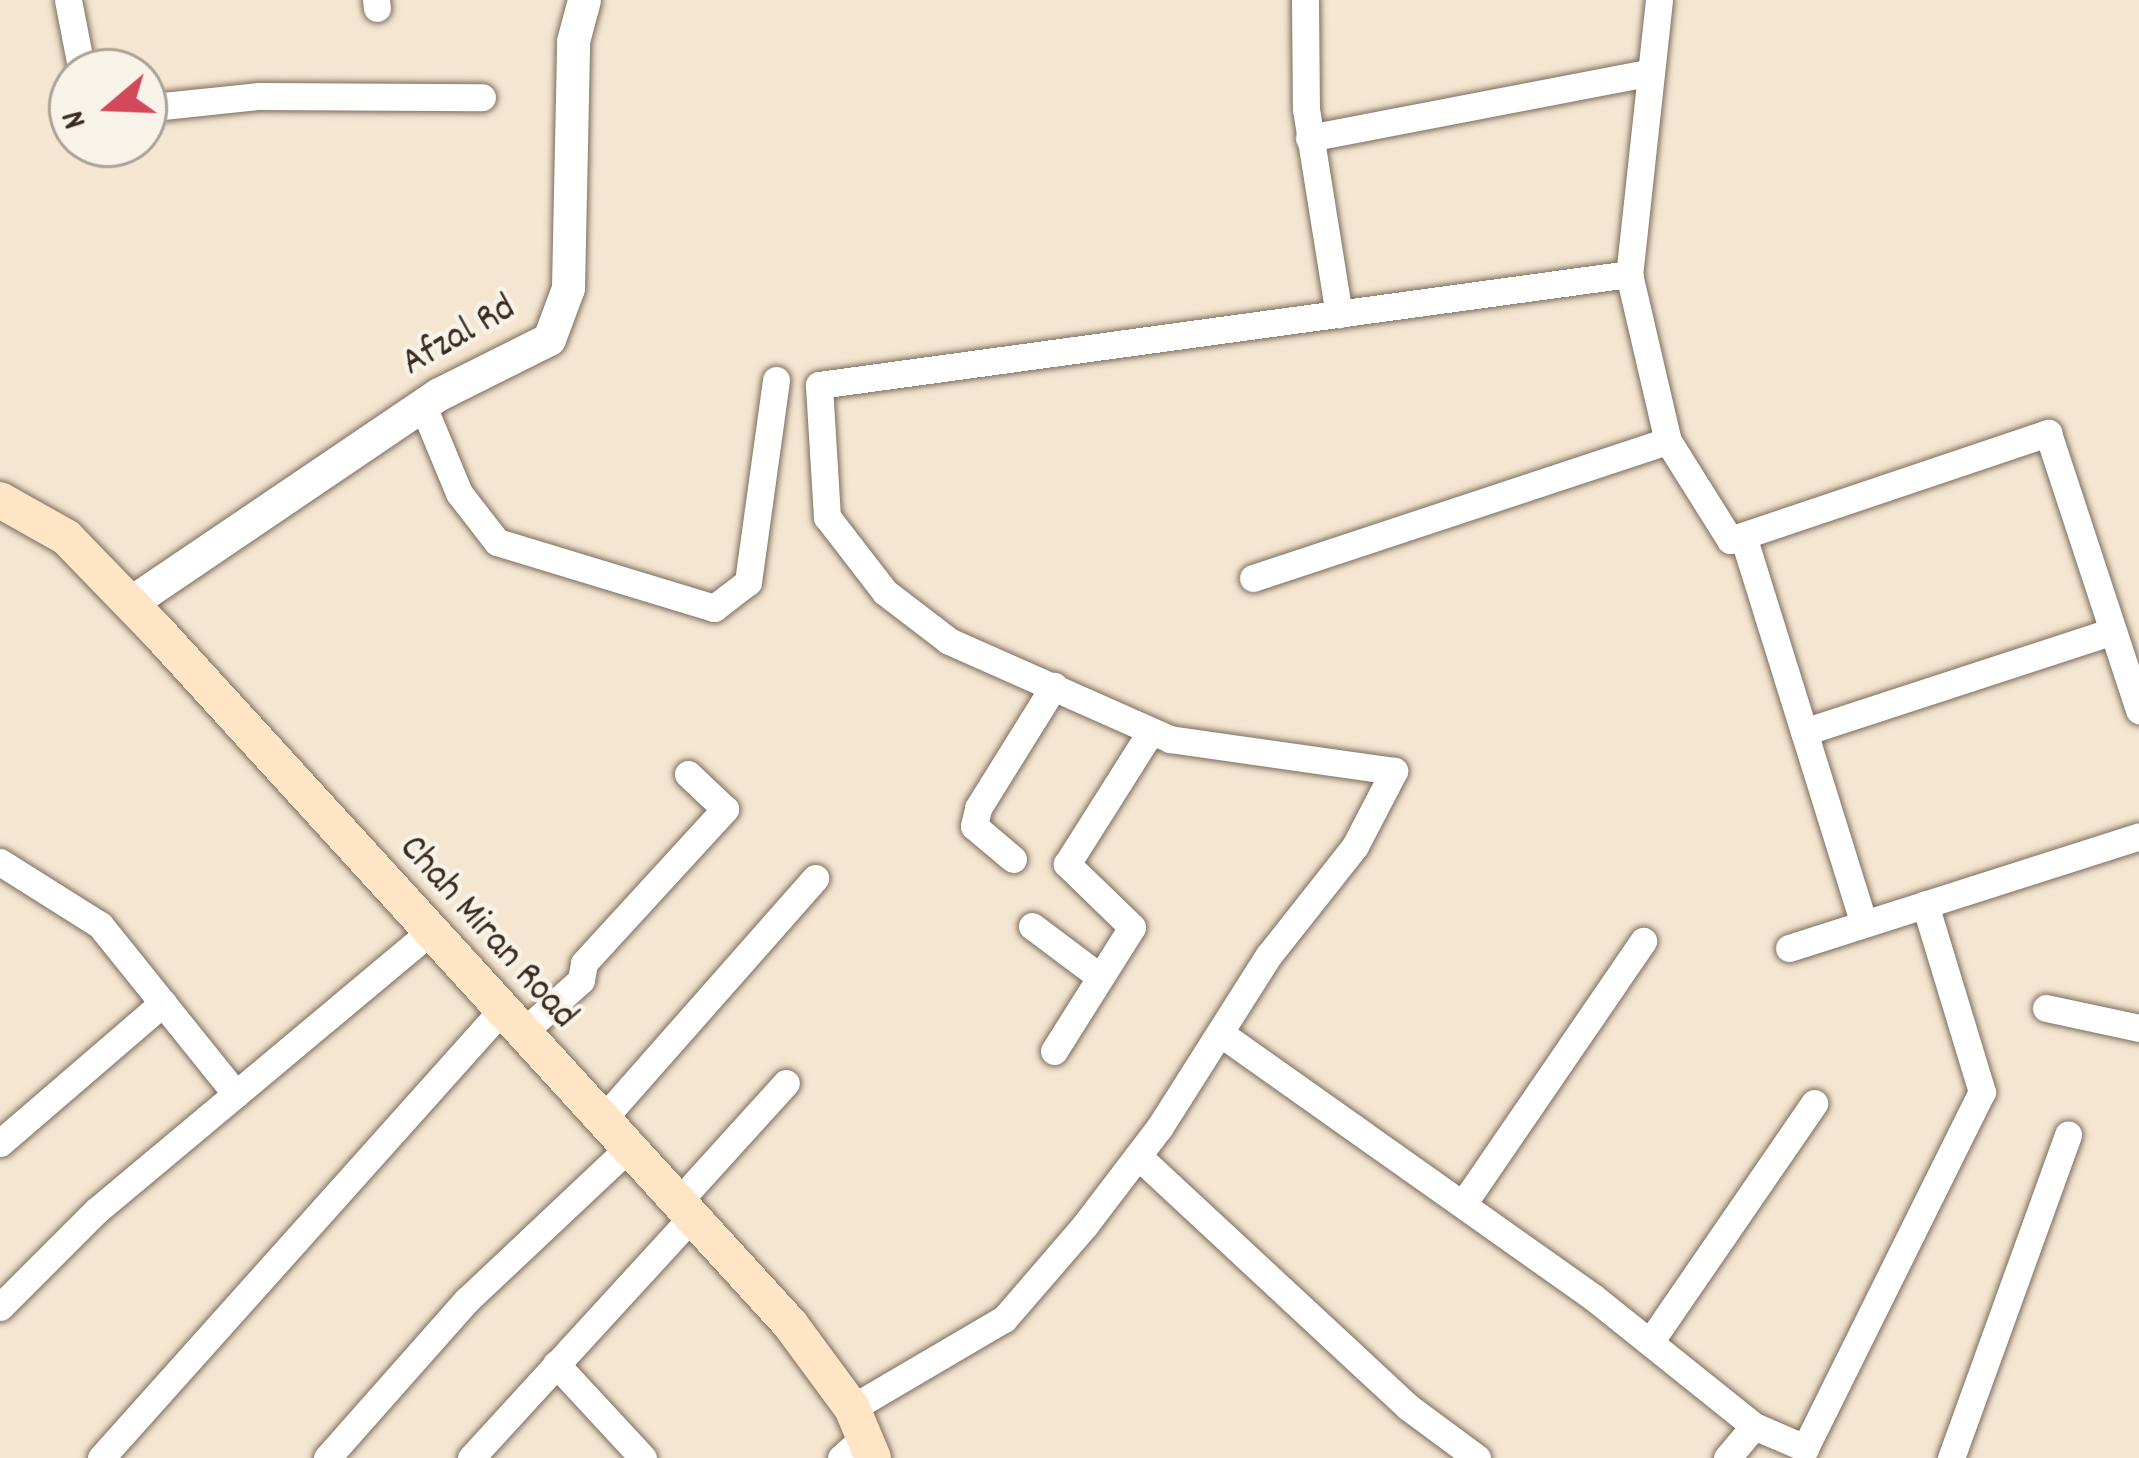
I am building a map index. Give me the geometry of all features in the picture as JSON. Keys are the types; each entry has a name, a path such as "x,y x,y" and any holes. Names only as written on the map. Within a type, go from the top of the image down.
{"main road":[{"name":"Chah Miran Road","path":"0,501 66,537 130,603 427,934 790,1324 857,1440"}],"street":[{"path":"68,0 77,48"},
{"name":"Afzal Rd","path":"130,603 423,406 549,339 568,288 573,41 584,0"},
{"path":"1305,0 1309,138 1339,314"},
{"path":"1659,0 1629,274 1668,441 1730,540 2048,433 2139,710"},
{"path":"1309,138 1651,72"},
{"path":"168,106 260,96 482,97"},
{"path":"857,1440 1004,1319 1138,1156 1355,846 1394,771 1151,731 949,641 885,592 827,517 819,386 1629,274"},
{"path":"423,406 459,493 497,542 714,608 748,583 776,380"},
{"path":"1253,578 1668,441"},
{"path":"1743,536 1864,924"},
{"path":"1804,732 2113,631"},
{"path":"1013,859 974,826 978,808 1054,686"},
{"path":"1054,1051 1132,927 1067,864 1151,731"},
{"path":"101,1458 510,1023 581,980 584,963 725,809 688,774"},
{"path":"1789,948 2139,836"},
{"path":"0,862 100,925 236,1094"},
{"path":"601,1121 815,878"},
{"path":"1220,1033 1463,1204 1650,1342 1754,1426 1805,1448 1982,1092 1925,904"},
{"path":"1032,926 1100,977"},
{"path":"0,1307 96,1211 427,934"},
{"path":"1463,1204 1643,941"},
{"path":"0,1142 163,1003"},
{"path":"2047,1008 2139,1028"},
{"path":"471,1458 556,1364 786,1083"},
{"path":"1650,1342 1814,1103"},
{"path":"1951,1458 2068,1135"},
{"path":"327,1458 467,1300 627,1149"},
{"path":"1138,1156 1408,1407 1477,1458"},
{"path":"556,1364 643,1458"},
{"path":"1727,1458 1754,1426"}]}
